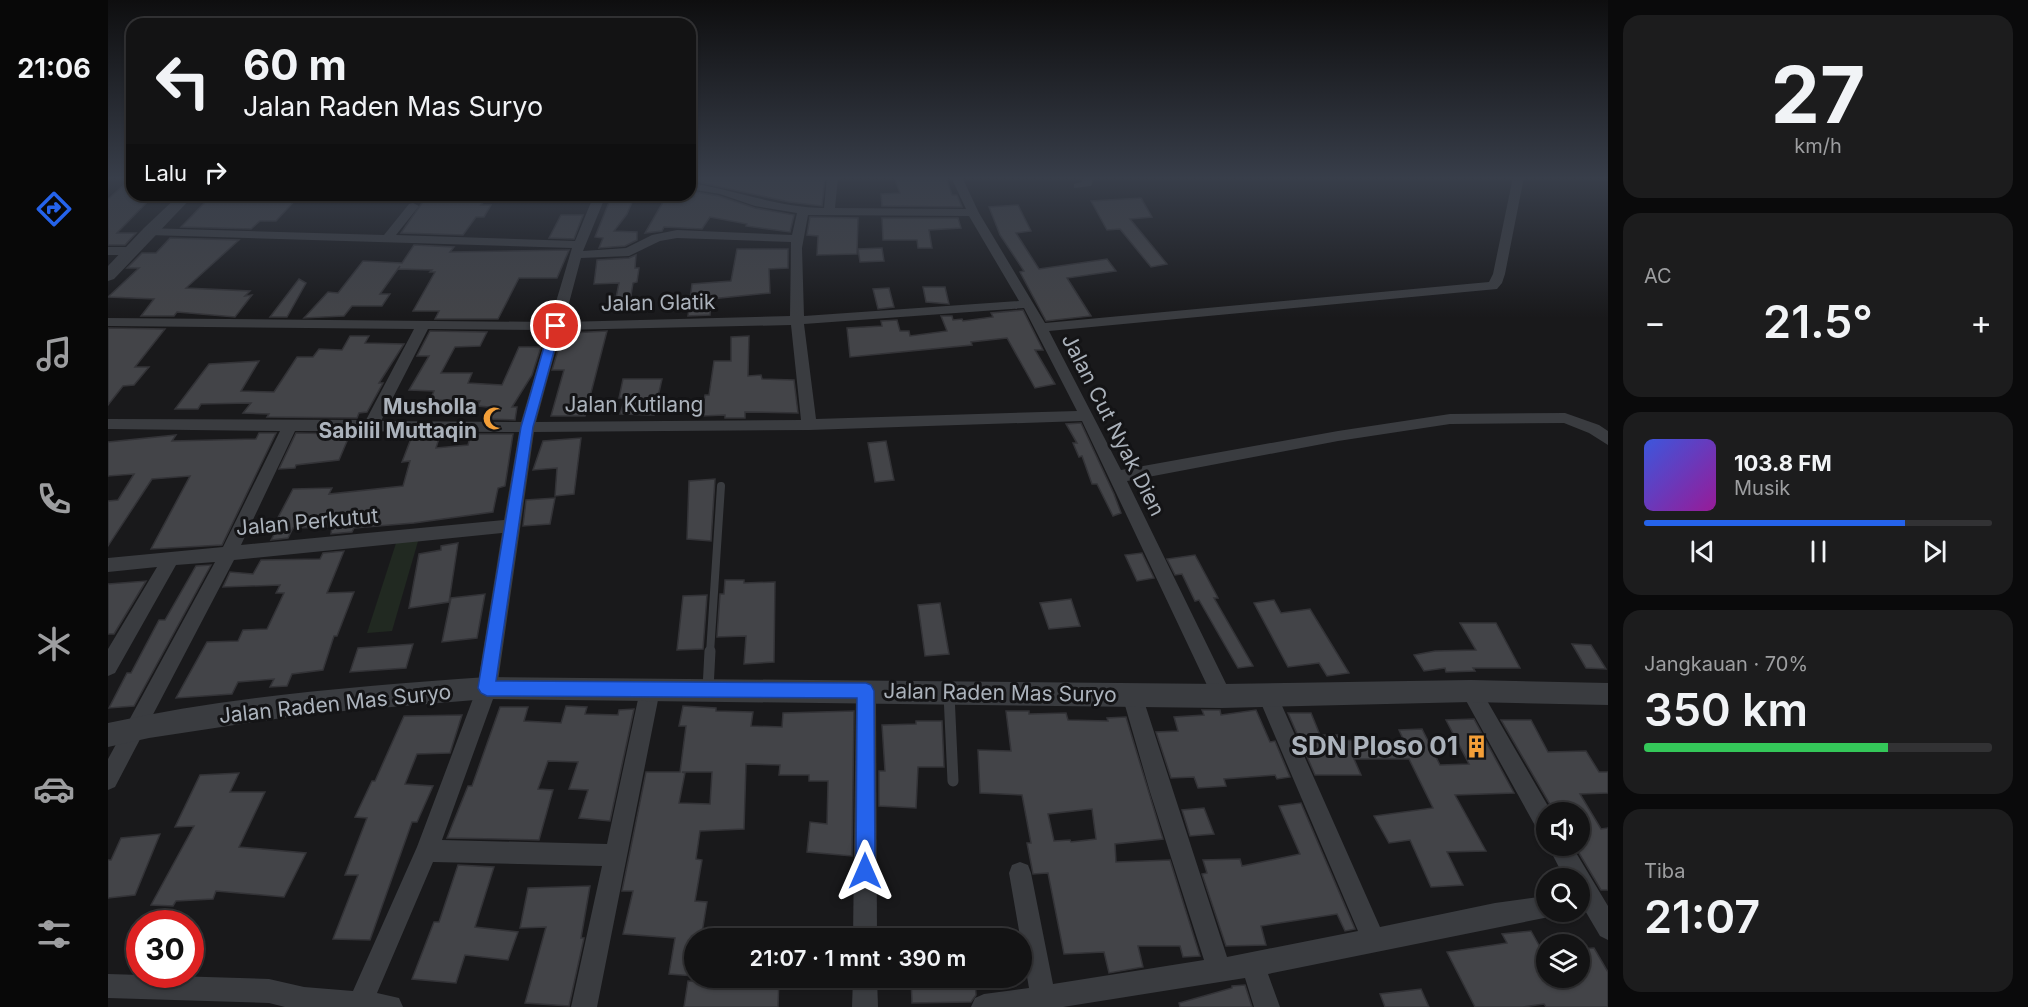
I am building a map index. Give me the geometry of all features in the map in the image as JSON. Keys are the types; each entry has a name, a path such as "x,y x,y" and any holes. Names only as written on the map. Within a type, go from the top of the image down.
{"street":[{"path":"108,276 156,224"},
{"path":"387,239 398,224"},
{"path":"360,1006 427,851 487,688 510,526 527,427 578,250 588,224"},
{"path":"801,224 798,239 797,320 808,424"},
{"name":"Jalan Cut Nyak Dien","path":"980,224 1028,304 1087,416 1222,696"},
{"path":"1041,328 1492,286 1497,283 1509,224"},
{"path":"149,231 387,239 629,252 656,238 677,234 798,239"},
{"path":"108,251 131,251"},
{"name":"Jalan Glatik","path":"108,322 556,326 797,320 1028,304"},
{"path":"371,426 423,325"},
{"name":"Jalan Kutilang","path":"108,424 527,427 808,424 1087,416"},
{"path":"1117,477 1338,436 1450,419 1565,418 1594,429 1608,439"},
{"path":"108,780 229,552 290,426"},
{"name":"Jalan Perkutut","path":"108,565 510,526"},
{"path":"108,667 171,558"},
{"name":"Jalan Raden Mas Suryo","path":"108,735 137,728 308,702 487,688 1222,696 1471,691 1608,694"},
{"path":"584,1007 650,690"},
{"path":"865,928 866,691"},
{"path":"1471,691 1536,805"},
{"path":"1132,695 1220,970"},
{"path":"1268,696 1374,940"},
{"path":"427,851 616,855"},
{"path":"1020,873 1043,998"},
{"path":"1590,898 1608,928"},
{"path":"984,1007 1253,965 1495,915 1536,909"},
{"path":"1253,965 1267,1007"},
{"path":"108,986 269,991 304,999 390,1007"},
{"path":"865,988 865,1007"}],"lane":[{"path":"708,690 721,486"},
{"path":"950,693 953,781"}],"shaded area":[{"path":"419,538 392,631 367,633 397,540"}],"building":[{"path":"108,224 126,224 117,233 136,233 125,245 108,245"},
{"path":"184,224 257,224 251,229 181,227"},
{"path":"407,224 471,224 463,235 401,233"},
{"path":"556,224 580,224 574,239 549,238"},
{"path":"600,224 619,224 614,231 637,232 637,240 625,246 599,248 603,238 595,237"},
{"path":"650,224 705,224 702,229 664,227 662,231 645,233"},
{"path":"747,224 792,224 790,232 746,226"},
{"path":"809,224 858,224 857,254 817,255 818,236 807,235"},
{"path":"882,224 960,224 961,228 929,230 932,248 918,248 917,240 883,240"},
{"path":"996,224 1027,224 1031,231 1016,233 1039,269 1107,259 1116,271 1067,278 1091,316 1046,321 1020,272 1024,271 1000,235"},
{"path":"1104,224 1134,224 1167,264 1151,267 1120,229 1107,230"},
{"path":"170,238 239,240 186,288 250,291 245,296 252,295 235,317 177,312 174,316 141,316 154,299 108,297 139,268 127,268 142,253 156,253"},
{"path":"414,245 454,247 450,252 569,250 557,278 519,278 498,319 435,319 439,311 413,311 435,272 398,269 400,266 380,294 390,294 382,306 352,306 344,316 304,318 328,292 338,293 363,261 402,263"},
{"path":"882,248 884,261 860,262 858,249"},
{"path":"737,249 788,249 788,268 769,269 770,293 711,299 710,315 688,316 692,284 731,281"},
{"path":"636,255 635,268 639,268 637,282 633,283 630,302 615,303 619,283 594,284 597,260 629,258"},
{"path":"299,279 306,283 287,317 270,317"},
{"path":"923,287 945,287 949,304 926,302"},
{"path":"889,288 894,307 878,309 873,289"},
{"path":"1023,310 1043,350 1035,350 1055,384 1035,388 1007,338 971,342 972,345 850,357 847,328 882,326 881,321 897,320 900,331 909,331 910,336 947,331 941,316 952,316 953,320 962,319 963,321 993,317 991,313"},
{"path":"108,328 165,329 135,367 149,367 134,385 123,386 108,405"},
{"path":"430,331 487,332 480,346 455,347 441,373 472,373 468,383 502,385 519,347 541,347 532,375 512,407 517,407 515,420 483,419 488,407 477,406 480,401 430,400 434,391 409,390 429,356 417,356"},
{"path":"607,331 585,416 551,416 564,370 552,370 559,347 568,347 571,333"},
{"path":"350,336 369,336 365,343 404,344 379,383 383,383 367,412 359,413 357,418 267,417 269,414 243,413 251,403 201,404 198,409 175,409 209,364 259,361 241,391 274,392 297,357 313,357 319,349 342,350"},
{"path":"749,336 748,376 761,375 762,379 794,380 798,413 745,412 745,418 725,418 725,415 702,416 705,395 709,395 714,361 731,361 731,337"},
{"path":"623,379 662,379 654,415 620,414 625,398 619,398"},
{"path":"1081,423 1121,513 1113,516 1097,484 1092,484 1082,456 1079,457 1073,443 1077,443 1066,424"},
{"path":"259,433 276,433 222,545 151,549 190,476 152,479 108,546 108,501 118,500 134,474 108,476 108,442 176,435 172,441 256,439"},
{"path":"296,433 350,434 339,460 279,469"},
{"path":"477,434 513,434 505,486 498,488 493,512 414,523 354,528 352,532 331,534 332,527 293,528 288,538 271,540 277,529 272,529 293,489 332,488 329,494 403,486 410,461 402,462 412,436 440,435 436,448 468,445 470,437 476,437"},
{"path":"581,438 574,494 555,496 557,468 533,470 543,441"},
{"path":"886,441 894,480 875,482 868,443"},
{"path":"715,479 711,541 687,539 689,481"},
{"path":"555,498 550,524 523,526 526,500"},
{"path":"458,543 449,602 409,608 419,554 441,550 441,546"},
{"path":"344,551 327,593 354,592 337,636 334,636 323,670 292,674 287,686 270,687 274,679 238,682 232,694 176,698 207,642 238,641 243,630 267,629 284,593 276,593 280,585 223,587 230,572 253,574 261,560 320,559 323,553"},
{"path":"1142,553 1154,578 1137,581 1125,555"},
{"path":"1195,555 1218,598 1214,598 1253,666 1238,668 1199,600 1195,601 1182,574 1175,575 1167,559"},
{"path":"211,565 134,706 109,708 127,673 131,673 159,620 165,620 196,566"},
{"path":"725,580 744,580 744,583 775,582 774,662 744,664 746,636 717,637 720,594 724,594"},
{"path":"146,581 114,634 108,634 108,584"},
{"path":"485,594 477,638 442,642 451,598"},
{"path":"707,595 703,649 677,650 683,596"},
{"path":"1071,599 1080,626 1049,629 1040,603"},
{"path":"1274,600 1281,613 1310,609 1349,673 1327,676 1319,663 1288,667 1254,603"},
{"path":"940,603 949,654 925,656 918,605"},
{"path":"1460,623 1496,623 1520,668 1473,668 1475,671 1446,672 1445,668 1424,671 1414,655 1435,651 1476,650"},
{"path":"413,644 406,668 350,672 358,648"},
{"path":"1572,644 1591,645 1606,669 1586,668"},
{"path":"566,706 587,707 585,714 618,715 619,710 634,709 610,821 579,818 588,790 569,789 578,762 548,761 538,789 553,790 539,840 447,838 468,786 472,786 500,707 528,707 524,721 561,723"},
{"path":"683,706 716,708 716,711 753,712 751,726 782,727 783,713 854,711 852,856 807,852 810,822 827,824 828,781 809,781 809,775 779,775 780,765 746,764 744,829 700,831 696,859 702,860 695,901 707,902 703,928 684,928 684,975 669,974 675,938 623,934 633,891 622,891 646,772 680,772 686,726 679,726","holes":["682,772 712,772 710,804 679,803 685,773"]},
{"path":"1202,710 1220,710 1221,715 1256,710 1270,742 1275,741 1290,777 1277,779 1275,775 1224,779 1226,786 1198,788 1194,777 1171,778 1156,732 1178,731 1174,717 1204,715"},
{"path":"1006,711 1029,711 1029,714 1066,713 1068,720 1108,721 1107,718 1126,717 1163,839 1115,844 1116,862 1170,860 1200,956 1183,957 1180,946 1138,946 1143,967 1109,973 1104,952 1064,954 1048,873 1033,874 1027,843 1031,843 1022,795 980,793 978,750 1011,751","holes":["1092,809 1096,839 1071,842 1070,840 1054,841 1048,814"]},
{"path":"1288,713 1311,713 1320,735 1345,735 1347,740 1404,741 1399,730 1422,729 1440,765 1469,764 1446,720 1474,719 1514,793 1455,795 1486,851 1447,852 1463,885 1431,887 1410,840 1389,843 1374,816 1433,808 1409,759 1354,759 1361,775 1315,775"},
{"path":"462,715 450,753 417,754 405,784 433,786 417,822 412,822 370,940 333,939 358,875 345,875 367,818 355,817 372,781 375,781 404,716"},
{"path":"1501,720 1531,720 1548,752 1586,751 1599,772 1608,772 1608,793 1580,794 1585,802 1549,802"},
{"path":"916,721 942,721 944,767 918,767 916,808 879,806 879,771 885,771 882,725 916,724"},
{"path":"239,773 230,792 265,792 239,847 306,853 284,897 216,891 213,899 176,901 173,906 151,905 194,826 175,827 200,775"},
{"path":"1301,803 1355,929 1345,931 1337,914 1261,926 1266,945 1226,946 1202,874 1207,873 1203,860 1240,859 1242,866 1300,854 1279,806"},
{"path":"1204,808 1214,834 1190,836 1182,810"},
{"path":"1590,811 1601,829 1608,828 1608,890 1601,890 1581,856 1590,856"},
{"path":"160,834 135,895 108,898 108,860 111,860 121,838"},
{"path":"458,865 494,867 475,927 518,932 508,960 465,955 456,983 412,979 434,922 439,922"},
{"path":"590,886 581,938 584,938 569,1006 525,1003 546,927 520,928 528,888"},
{"path":"1531,931 1536,940 1536,988 1590,988 1590,948 1594,948 1608,972 1608,1007 1546,1007 1544,1004 1523,1007 1475,1007 1447,952 1507,943 1502,934"},
{"path":"1245,985 1252,1007 1180,1007 1179,1003 1232,988 1232,986"},
{"path":"687,988 779,988 778,1007 684,1007"},
{"path":"911,988 976,988 976,995 971,1002 912,1003"},
{"path":"1421,989 1429,1007 1385,1007 1380,994"}],"place":[{"name":"Musholla Sabilil Muttaqin","path":"495,419"},
{"name":"SDN Ploso 01","path":"1476,746"}],"route":[{"path":"556,326 527,427 510,526 487,688 866,691 865,871"}]}
